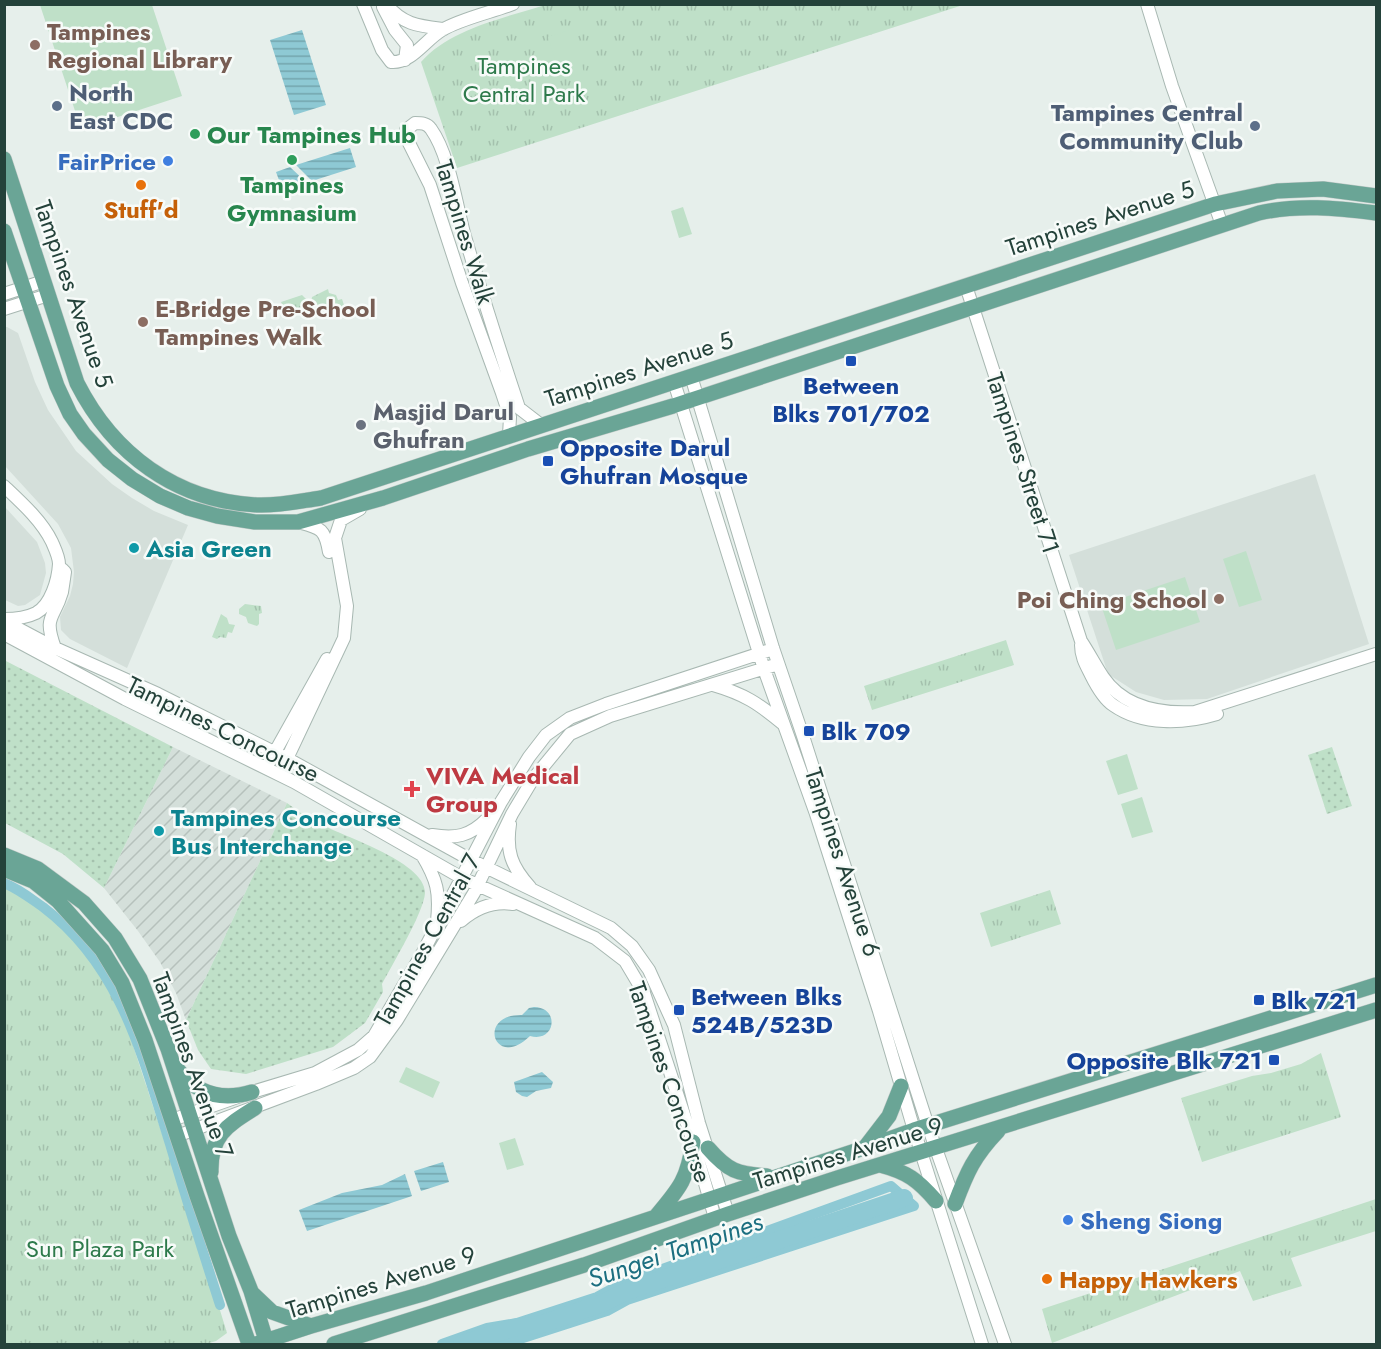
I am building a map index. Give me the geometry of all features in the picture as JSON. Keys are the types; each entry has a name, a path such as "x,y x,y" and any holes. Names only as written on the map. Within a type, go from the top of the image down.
{"main road":[{"name":"Tampines Avenue 5","path":"4,159 77,382 101,423 135,459 171,482 230,502 257,505 321,498 1215,204 1277,191 1323,189 1377,196"},
{"name":"Tampines Avenue 5","path":"4,231 57,386 70,414 84,434 108,460 132,479 160,496 188,508 217,516 255,522 298,522 383,498 528,448 698,398 1259,213 1303,206 1377,213"},
{"path":"509,435 517,444 528,448"},
{"name":"Tampines Avenue 7","path":"4,855 38,869 84,903 105,925 140,980 156,1016 229,1236 250,1291 263,1343"},
{"name":"Tampines Avenue 7","path":"4,868 33,881 58,901 90,935 114,968 137,1016 249,1344"},
{"name":"Tampines Avenue 9","path":"263,1343 311,1326 437,1289 921,1128 1377,984"},
{"name":"Tampines Avenue 9","path":"334,1344 584,1265 722,1216 880,1165 1377,1010"},
{"path":"172,1062 190,1084 206,1093 230,1096 252,1092"},
{"path":"864,1148 889,1116 901,1086"},
{"path":"212,1184 211,1162 219,1136 232,1122 255,1108"},
{"path":"955,1204 967,1172 981,1149 1000,1128"},
{"path":"656,1217 683,1182 689,1169 693,1142"},
{"path":"708,1148 717,1159 742,1174 774,1177"},
{"path":"880,1165 909,1175 936,1201"},
{"path":"250,1291 272,1312 311,1326"}],"street":[{"path":"363,4 391,62 404,61 426,41 444,29 513,4"},
{"path":"384,4 395,30 407,45 408,50 404,61"},
{"path":"384,4 410,24 444,29"},
{"path":"1147,4 1172,86 1222,225"},
{"name":"Tampines Walk","path":"509,435 510,417 502,393 462,283 430,185 408,141 406,130 415,123 424,123 430,127 443,156 464,234 519,408 541,425"},
{"name":"Tampines Street 71","path":"966,286 1081,641 1083,661 1095,684 1113,705 1151,720 1176,722 1198,720 1377,663"},
{"path":"4,309 26,295 46,288"},
{"path":"4,294 26,295"},
{"name":"Tampines Avenue 6","path":"691,376 773,648 803,736 921,1128 929,1151 955,1204 1005,1344"},
{"name":"Tampines Avenue 6","path":"674,382 764,669 816,814 901,1086 921,1128"},
{"path":"4,486 49,537 64,572 62,593 50,619 50,634 55,648"},
{"path":"279,775 344,638 347,606 335,538 338,527 341,520 383,498"},
{"path":"266,768 326,660 336,637 339,623 339,606 325,534 320,528 298,522"},
{"path":"4,620 21,619 38,612 49,601 59,564"},
{"name":"Tampines Concourse","path":"4,620 55,648 158,694 288,759 471,860 611,928 632,946 649,970 674,1025 683,1065 708,1148 716,1197"},
{"name":"Tampines Concourse","path":"4,634 125,699 266,768 462,878 595,938 625,961 644,993 693,1142 722,1216"},
{"name":"Tampines Street 71","path":"1081,641 1104,678 1118,695 1154,711 1177,713 1219,705 1377,654"},
{"name":"Tampines Central 7","path":"172,1120 315,1073 358,1050 374,1036 436,927 498,807 529,757 546,735 570,718 653,687 773,648"},
{"name":"Tampines Central 7","path":"177,1136 345,1072 370,1057 390,1032 453,929 478,886 512,814 533,778 570,734 610,716 778,664"},
{"path":"713,685 738,692 757,703 784,725"},
{"name":"Tampines Central 7","path":"425,833 444,837 465,835 476,830 498,807"},
{"name":"Tampines Concourse","path":"512,814 508,851 515,867 535,892"},
{"path":"421,854 438,888 439,905 436,927"},
{"name":"Tampines Central 7","path":"453,929 472,911 497,903 510,903 532,908"},
{"name":"Tampines Avenue 6","path":"929,1151 936,1201 982,1344"}],"shaded area":[{"path":"5,327 18,333 35,382 48,410 76,451 112,484 132,498 154,511 188,525 127,668 70,639 61,630 60,617 73,584 71,548 58,524 5,466"},
{"name":"Poi Ching School","path":"1315,474 1369,644 1207,699 1164,700 1136,692 1108,674 1069,555"},
{"path":"5,507 37,542 45,563 46,573 40,595 25,605 18,606 5,600"},
{"name":"Tampines Concourse Bus Interchange","path":"173,747 287,803 186,1020 176,993 160,962 104,888"}],"green space":[{"path":"40,5 152,5 182,96 81,129"},
{"name":"Tampines Central Park","path":"545,5 963,5 457,168 421,62 447,41 462,33"},
{"path":"570,30 584,72 561,80 548,37"},
{"path":"683,207 692,234 679,238 671,211"},
{"path":"328,289 329,293 336,295 338,300 342,299 346,311 322,318 320,312 314,314 311,304 312,297"},
{"path":"302,295 306,299 304,308 296,311 294,316 288,314 281,302"},
{"path":"1246,551 1262,600 1239,607 1223,559"},
{"path":"1185,577 1200,622 1116,650 1101,605"},
{"path":"245,604 261,606 262,613 259,614 257,626 248,623 246,617 239,614 239,609"},
{"path":"221,614 227,618 229,624 235,625 232,633 228,632 226,638 217,639 212,637"},
{"path":"1006,640 1014,665 872,710 864,686"},
{"path":"4,660 173,747 104,888 63,854 5,823"},
{"path":"1332,747 1352,806 1327,814 1308,755"},
{"path":"1127,754 1138,789 1118,795 1106,761"},
{"path":"1142,797 1153,832 1132,838 1121,804"},
{"path":"287,803 310,819 379,850 411,870 422,881 425,893 423,902 414,925 382,984 383,992 365,1023 333,1047 246,1074 211,1069 198,1050 186,1020"},
{"name":"Sun Plaza Park","path":"5,885 42,909 73,938 98,971 121,1009 227,1333 216,1341 206,1344 5,1344"},
{"path":"1050,890 1061,924 991,947 980,913"},
{"path":"1321,1053 1341,1117 1202,1162 1181,1098 1252,1076 1301,1064"},
{"path":"406,1067 440,1082 433,1098 399,1082"},
{"path":"515,1138 524,1165 507,1170 499,1143"},
{"path":"1376,1199 1376,1231 1291,1258 1302,1286 1253,1301 1240,1271 1052,1343 1042,1309"}],"water":[{"path":"302,30 326,105 294,115 270,40"},
{"path":"350,148 356,167 312,181 296,165"},
{"path":"290,167 307,183 283,191 276,172"},
{"path":"534,1007 548,1013 552,1024 550,1030 539,1037 530,1036 517,1045 507,1047 500,1044 495,1038 495,1030 499,1023 508,1017 522,1015 529,1008"},
{"path":"542,1072 553,1082 551,1088 536,1091 527,1097 516,1092 514,1082"},
{"path":"443,1162 449,1182 421,1191 414,1171"},
{"path":"405,1174 412,1196 307,1231 299,1210 342,1193 382,1185"}],"waterway":[{"path":"4,883 43,907 70,930 92,956 110,984 138,1045 220,1305"},
{"path":"442,1344 487,1328 517,1323 597,1297 621,1284 891,1186 914,1206 627,1300 607,1311 517,1340 484,1344"},
{"name":"Sungei Tampines","path":"462,1344 513,1328 539,1325 603,1303 627,1291 904,1198"}],"place":[{"name":"Tampines Regional Library","path":"35,45"},
{"name":"North East CDC","path":"57,106"},
{"name":"Tampines Central Community Club","path":"1255,126"},
{"name":"Our Tampines Hub","path":"195,134"},
{"name":"Tampines Gymnasium","path":"292,160"},
{"name":"FairPrice","path":"168,161"},
{"name":"Stuff'd","path":"141,185"},
{"name":"E-Bridge Pre-School Tampines Walk","path":"143,322"},
{"name":"Between Blks 701/702","path":"851,361"},
{"name":"Masjid Darul Ghufran","path":"361,425"},
{"name":"Opposite Darul Ghufran Mosque","path":"548,461"},
{"name":"Asia Green","path":"134,548"},
{"name":"Poi Ching School","path":"1219,599"},
{"name":"Blk 709","path":"809,731"},
{"name":"VIVA Medical Group","path":"412,789"},
{"name":"Tampines Concourse Bus Interchange","path":"159,831"},
{"name":"Blk 721","path":"1259,1000"},
{"name":"Between Blks 524B/523D","path":"679,1010"},
{"name":"Opposite Blk 721","path":"1274,1060"},
{"name":"Sheng Siong","path":"1068,1220"},
{"name":"Happy Hawkers","path":"1047,1279"}]}
